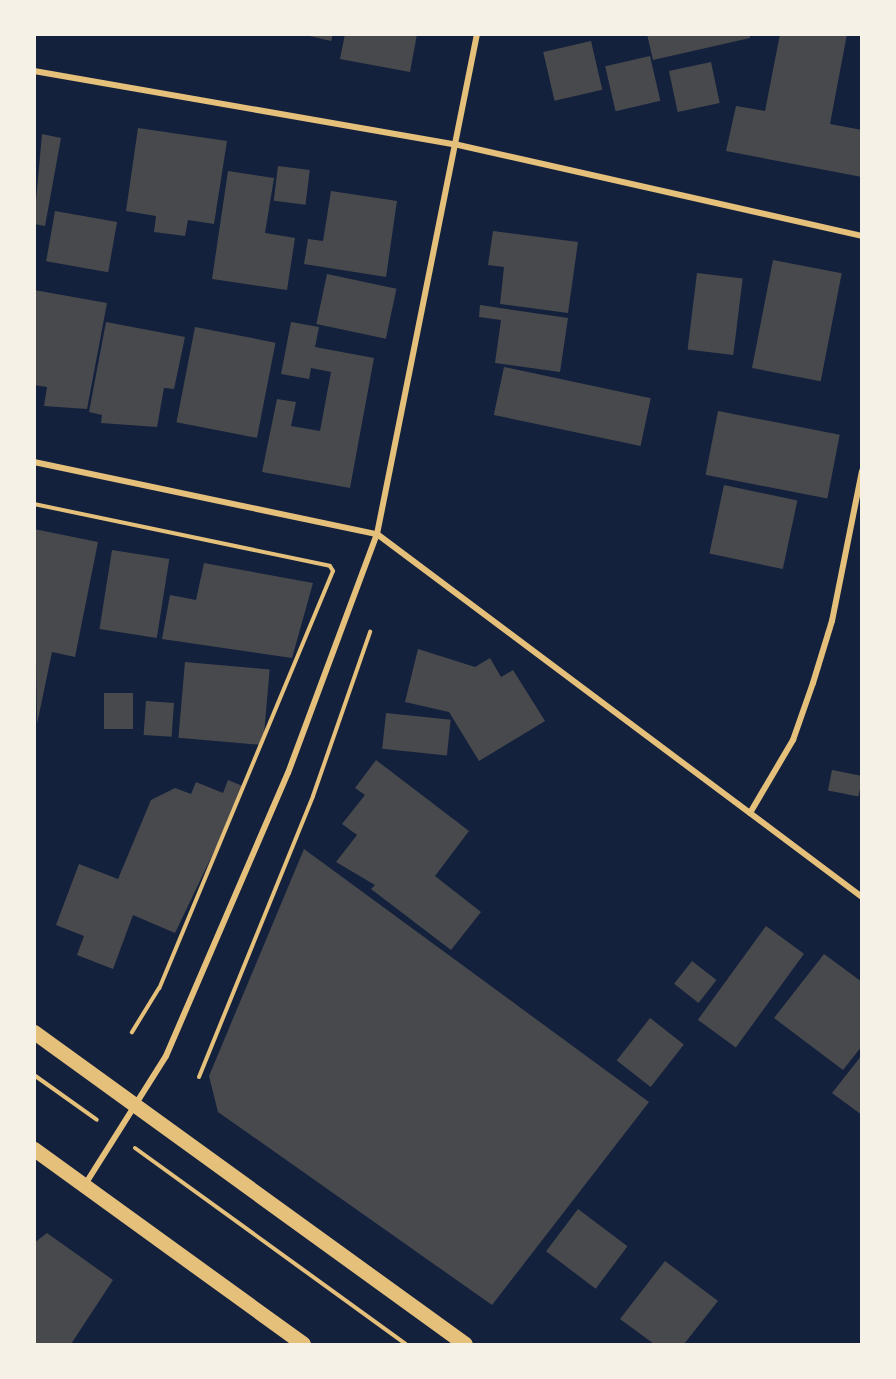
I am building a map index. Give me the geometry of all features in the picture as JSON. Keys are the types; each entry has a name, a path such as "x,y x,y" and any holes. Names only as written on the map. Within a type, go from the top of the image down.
{"main road":[{"path":"34,1032 465,1344"},
{"path":"34,1149 86,1183 303,1344"}],"street":[{"path":"86,1183 134,1103 166,1056 265,828 377,534 477,34"},
{"path":"34,71 454,144 861,236"},
{"path":"34,462 377,534 861,897"},
{"path":"750,813 793,740 813,683 832,621 861,471"}],"path":[{"path":"34,504 330,566 268,737 159,988 132,1032"},
{"path":"199,1077 314,796 373,624"},
{"path":"34,1075 78,1106"},
{"path":"154,1162 406,1344"}],"building":[{"path":"301,34 333,34 331,41"},
{"path":"345,34 417,34 410,72 340,59"},
{"path":"647,34 750,34 750,38 653,60"},
{"path":"780,34 847,34 830,124 862,130 862,177 726,151 736,106 765,111"},
{"path":"591,41 602,90 555,101 543,52"},
{"path":"650,56 660,101 616,111 605,66"},
{"path":"711,62 720,103 678,112 669,71"},
{"path":"138,128 227,141 214,224 188,220 185,236 154,232 156,216 126,211"},
{"path":"42,134 61,138 45,226 34,224"},
{"path":"278,166 310,170 305,205 274,201"},
{"path":"228,171 274,178 265,233 295,238 287,290 212,279"},
{"path":"331,191 397,201 386,277 304,264 308,239 323,241"},
{"path":"55,211 117,222 108,272 46,261"},
{"path":"493,231 578,242 568,313 500,304 504,267 488,265"},
{"path":"773,260 842,273 821,381 752,368"},
{"path":"697,273 743,279 733,355 688,349"},
{"path":"327,274 396,289 386,339 316,324"},
{"path":"34,290 107,303 87,409 44,406 47,387 34,385"},
{"path":"480,305 568,318 560,372 495,363 501,320 479,317"},
{"path":"106,322 185,337 174,389 164,388 157,427 101,423 102,415 89,412"},
{"path":"291,322 319,327 315,347 374,358 350,488 262,472 277,399 296,402 291,426 320,431 331,372 311,368 309,379 281,374"},
{"path":"195,327 275,343 257,438 176,422"},
{"path":"504,367 651,398 641,446 494,415"},
{"path":"718,411 840,435 827,498 706,475"},
{"path":"724,485 797,501 783,569 709,553"},
{"path":"34,529 98,542 75,657 52,652 37,724"},
{"path":"112,550 169,559 157,638 99,629"},
{"path":"204,563 313,583 292,658 162,639 170,595 196,600"},
{"path":"418,649 475,667 490,658 501,677 513,670 545,721 479,761 449,712 405,702"},
{"path":"185,662 270,669 263,745 178,738"},
{"path":"104,693 133,693 133,729 104,729"},
{"path":"146,701 174,703 172,737 144,735"},
{"path":"386,713 451,720 447,756 382,749"},
{"path":"376,760 469,831 435,876 481,912 451,950 371,889 375,885 336,862 357,835 342,824 365,795 355,788"},
{"path":"832,770 862,776 858,797 828,791"},
{"path":"228,780 245,787 175,933 133,915 113,969 77,955 84,936 56,925 79,864 118,879 151,800 175,788 191,794 196,782 223,793"},
{"path":"304,849 649,1102 492,1305 218,1112 209,1076"},
{"path":"766,926 804,954 736,1047 698,1020"},
{"path":"824,954 862,982 862,1046 843,1070 774,1018"},
{"path":"692,961 716,980 699,1003 674,984"},
{"path":"650,1018 684,1044 651,1087 617,1061"},
{"path":"862,1055 862,1115 832,1093"},
{"path":"578,1209 628,1246 596,1289 546,1251"},
{"path":"47,1233 113,1280 71,1344 34,1344 34,1243"},
{"path":"665,1261 718,1301 684,1344 654,1344 620,1319"}]}
